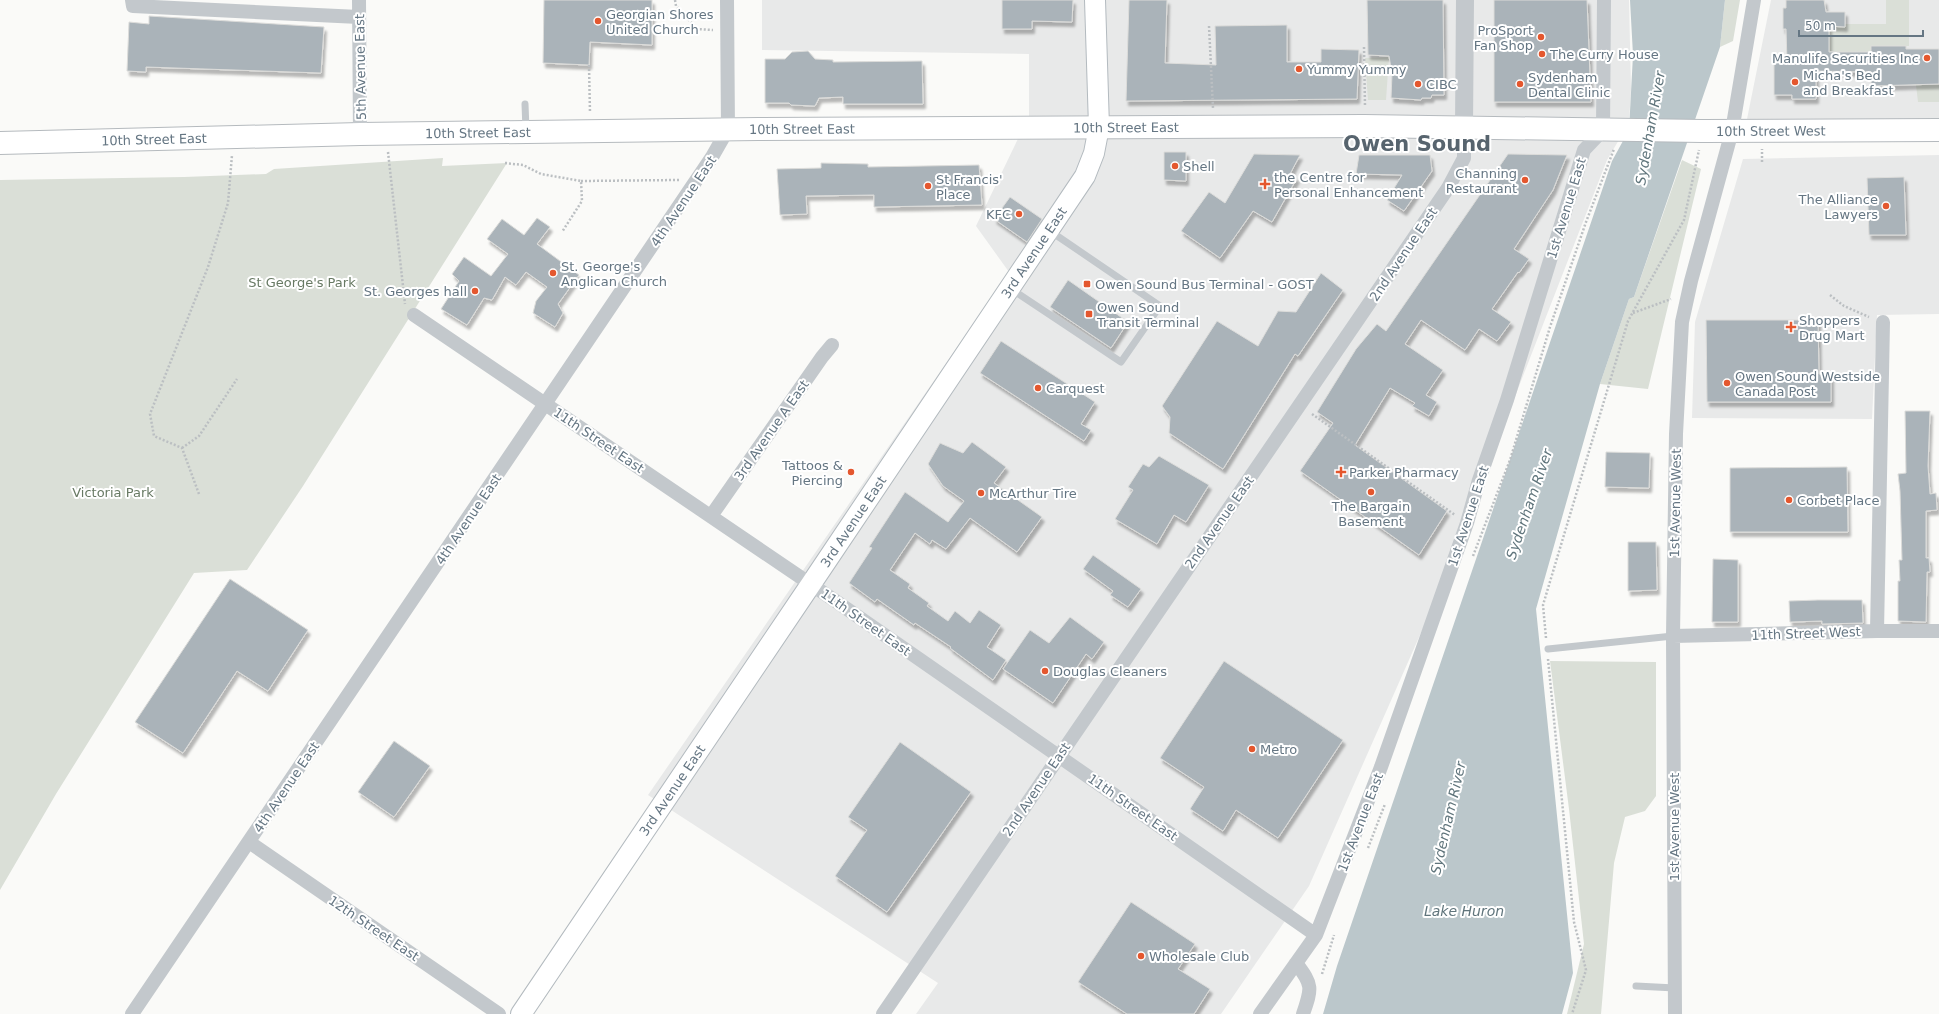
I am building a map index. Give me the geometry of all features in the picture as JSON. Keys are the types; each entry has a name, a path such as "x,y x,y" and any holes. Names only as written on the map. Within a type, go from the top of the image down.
{"main road":[{"name":"3rd Avenue East","path":"521,1014 1085,176 1094,153 1099,127 1095,0"},
{"name":"10th Street East","path":"0,143 360,134 728,129 1364,126 1603,130"},
{"name":"10th Street West","path":"1603,130 1939,130"}],"street":[{"name":"5th Avenue East","path":"359,0 360,134"},
{"name":"4th Avenue East","path":"132,1014 712,158 728,129 727,0"},
{"name":"2nd Avenue East","path":"883,1014 1448,188 1464,158 1465,0"},
{"path":"1603,130 1604,0"},
{"name":"1st Avenue West","path":"1675,1014 1674,636 1676,434 1682,322 1688,292 1732,131 1754,0"},
{"path":"132,3 359,17"},
{"name":"1st Avenue East","path":"1260,1014 1316,935 1381,767 1467,523 1479,480 1507,400 1584,150 1603,130"},
{"name":"11th Street East","path":"414,315 811,584 1316,935"},
{"path":"1877,631 1883,322"},
{"name":"3rd Avenue A East","path":"711,516 822,357 832,345"},
{"name":"11th Street West","path":"1674,636 1939,631"},
{"name":"12th Street East","path":"249,842 499,1014"},
{"path":"1296,963 1308,978 1310,991 1303,1014"}],"lane":[{"path":"525,104 526,132"},
{"path":"1010,288 1121,362 1160,306 1048,230"},
{"path":"1548,649 1674,636"},
{"path":"1636,986 1675,988"}],"path":[{"path":"676,0 676,6 697,29 727,32"},
{"path":"1209,26 1213,104 1211,126"},
{"path":"1364,47 1364,126"},
{"path":"589,65 590,131"},
{"path":"1572,1014 1586,970 1574,922 1543,605 1628,321 1684,220 1702,131"},
{"path":"388,134 388,151 405,306 414,315"},
{"path":"199,494 182,448 154,436 150,414 208,268 228,203 234,137"},
{"path":"507,163 504,163 523,165 541,174 581,181 698,179"},
{"path":"562,232 582,201 581,181"},
{"path":"1632,314 1688,292"},
{"path":"1830,295 1844,306 1883,322"},
{"path":"182,448 198,436 237,380"},
{"path":"1299,405 1467,523"},
{"path":"1321,976 1336,930"}],"shaded area":[{"path":"762,0 1629,0 1631,89 1629,123 1607,160 1439,592 1309,886 1221,1014 916,1014 938,983 648,795 1009,272 976,226 1029,116 1029,54 762,50"},
{"path":"1771,0 1939,0 1939,124 1746,124"},
{"path":"1939,155 1939,314 1877,315 1872,419 1692,418 1695,322 1743,159"}],"green space":[{"path":"1725,0 1740,0 1733,41 1720,47"},
{"path":"1886,0 1909,0 1909,46 1871,46 1871,54 1828,52 1829,26 1845,27 1845,24 1886,24"},
{"path":"1389,57 1386,100 1368,100 1365,58"},
{"path":"1939,84 1939,102 1918,102 1916,85"},
{"name":"Victoria Park","path":"443,158 442,166 507,163 303,486 247,570 194,573 56,794 0,890 0,180 266,174 274,169"},
{"path":"1682,160 1701,169 1648,389 1600,384 1629,299 1634,297"},
{"path":"1550,661 1656,662 1656,796 1645,811 1625,817 1614,863 1601,1014 1567,1014 1584,944 1569,809"}],"water":[{"name":"Lake Huron","path":"1630,0 1725,0 1720,47 1634,297 1629,299 1600,384 1536,609 1573,973 1562,1014 1323,1014 1337,966 1612,161 1629,130 1633,55"}],"building":[{"name":"Georgian Shores United Church","path":"544,0 652,0 652,45 590,42 589,65 543,63"},
{"path":"1002,0 1073,0 1072,22 1032,21 1032,29 1002,29"},
{"path":"1129,0 1167,0 1165,63 1216,65 1215,26 1287,25 1287,62 1321,62 1321,49 1359,50 1357,99 1126,101"},
{"path":"1367,0 1443,0 1444,95 1432,95 1431,98 1422,98 1421,100 1391,98 1392,74 1389,56 1368,55"},
{"path":"1494,0 1587,0 1591,102 1494,102"},
{"path":"1786,0 1824,0 1826,12 1845,12 1845,27 1829,26 1829,52 1871,52 1871,46 1906,46 1906,49 1939,49 1939,84 1871,86 1871,72 1816,71 1816,99 1792,99 1792,95 1774,95 1774,62 1787,62 1786,29 1783,29 1783,8 1786,8"},
{"path":"149,16 324,27 321,73 146,67 146,72 127,71 129,22 149,24"},
{"path":"808,51 815,59 833,60 833,62 922,61 923,104 843,104 843,97 819,98 815,106 791,105 789,103 765,103 765,59 785,59 792,52"},
{"name":"Shell","path":"1164,152 1186,152 1186,181 1164,180"},
{"path":"1254,154 1300,155 1290,174 1297,178 1272,222 1253,211 1220,258 1181,231 1209,192 1225,203"},
{"path":"1508,154 1567,155 1553,190 1514,249 1529,259 1492,309 1511,322 1497,341 1479,329 1465,350 1421,320 1405,344 1443,370 1426,395 1437,402 1429,416 1412,406 1415,403 1390,388 1355,445 1447,511 1419,555 1300,471 1333,423 1317,412 1356,349 1377,324 1386,331"},
{"path":"1359,155 1430,155 1432,171 1404,211 1387,200 1402,175 1356,174"},
{"path":"821,163 868,164 868,167 979,165 982,205 874,207 874,195 806,196 807,214 780,215 777,169 821,168"},
{"name":"The Alliance Lawyers","path":"1904,177 1906,235 1869,235 1867,178"},
{"path":"1010,197 1042,219 1027,242 994,219"},
{"name":"St. George's Anglican Church","path":"537,218 550,227 537,244 579,275 558,304 563,313 555,327 533,313 536,301 547,287 526,272 516,285 505,277 492,300 484,298 467,325 441,309 459,281 452,274 464,257 491,276 508,254 487,239 502,219 524,235"},
{"path":"1321,273 1343,290 1298,356 1295,354 1223,469 1169,433 1170,417 1162,406 1217,321 1258,346 1278,311 1296,312"},
{"name":"Owen Sound Transit Terminal","path":"1068,280 1128,322 1111,348 1050,307"},
{"path":"1706,320 1818,320 1819,374 1831,374 1831,402 1707,402"},
{"name":"Carquest","path":"1001,341 1095,402 1081,424 1091,430 1084,441 980,373"},
{"path":"1905,411 1930,411 1928,466 1930,494 1936,493 1937,510 1926,511 1926,558 1929,558 1930,572 1927,572 1926,622 1898,621 1898,581 1900,581 1899,560 1902,560 1900,491 1898,474 1906,473"},
{"path":"972,442 1006,467 994,483 1042,517 1017,552 970,518 946,549 932,540 930,544 915,533 890,570 910,584 908,588 929,603 927,606 948,621 955,611 970,623 979,610 1001,625 987,647 1006,660 993,680 950,648 951,647 915,623 914,625 877,599 875,602 849,583 872,548 869,547 905,492 948,522 964,501 943,486 928,464 940,443 963,453"},
{"path":"1606,452 1650,453 1649,488 1605,487"},
{"path":"1159,456 1209,485 1186,522 1174,515 1157,544 1115,519 1133,490 1128,487 1143,464 1149,467"},
{"name":"Corbet Place","path":"1847,467 1848,532 1730,532 1730,468"},
{"path":"1628,542 1656,542 1657,590 1628,591"},
{"path":"1093,555 1141,589 1128,607 1110,595 1113,591 1083,569"},
{"path":"1713,559 1738,560 1738,622 1712,622"},
{"path":"230,579 308,630 268,691 237,671 183,753 135,722"},
{"path":"1862,600 1863,623 1822,624 1822,621 1790,622 1789,601"},
{"path":"1070,617 1104,642 1092,659 1086,654 1053,703 1003,669 1030,630 1049,643"},
{"name":"Metro","path":"1224,661 1343,740 1278,838 1236,810 1223,831 1190,809 1204,787 1160,758"},
{"path":"394,741 430,766 394,817 358,792"},
{"path":"900,742 971,792 887,912 835,876 867,830 848,817"},
{"name":"Wholesale Club","path":"1131,902 1195,944 1178,969 1210,989 1194,1014 1127,1014 1078,982"}],"place":[{"name":"Georgian Shores United Church","path":"598,21"},
{"name":"ProSport Fan Shop","path":"1541,37"},
{"name":"The Curry House","path":"1542,54"},
{"name":"Manulife Securities Inc","path":"1927,58"},
{"name":"Yummy Yummy","path":"1299,69"},
{"name":"Micha's Bed and Breakfast","path":"1795,82"},
{"name":"CIBC","path":"1418,84"},
{"name":"Sydenham Dental Clinic","path":"1520,84"},
{"name":"Shell","path":"1175,166"},
{"name":"Channing Restaurant","path":"1525,180"},
{"name":"the Centre for Personal Enhancement","path":"1265,184"},
{"name":"St Francis' Place","path":"928,186"},
{"name":"The Alliance Lawyers","path":"1886,206"},
{"name":"KFC","path":"1019,214"},
{"name":"St. George's Anglican Church","path":"553,273"},
{"name":"Owen Sound Bus Terminal - GOST","path":"1087,284"},
{"name":"St. Georges hall","path":"475,291"},
{"name":"Owen Sound Transit Terminal","path":"1089,314"},
{"name":"Shoppers Drug Mart","path":"1791,327"},
{"name":"Owen Sound Westside Canada Post","path":"1727,383"},
{"name":"Carquest","path":"1038,388"},
{"name":"Tattoos & Piercing","path":"851,472"},
{"name":"Parker Pharmacy","path":"1341,472"},
{"name":"The Bargain Basement","path":"1371,492"},
{"name":"McArthur Tire","path":"981,493"},
{"name":"Corbet Place","path":"1789,500"},
{"name":"Douglas Cleaners","path":"1045,671"},
{"name":"Metro","path":"1252,749"},
{"name":"Wholesale Club","path":"1141,956"}],"district":[{"name":"Owen Sound","path":"1417,144"}],"water label":[{"name":"Sydenham River","path":"1650,128"},
{"name":"Sydenham River","path":"1529,504"},
{"name":"Sydenham River","path":"1448,818"}],"park label":[{"name":"St George's Park","path":"302,282"}]}
